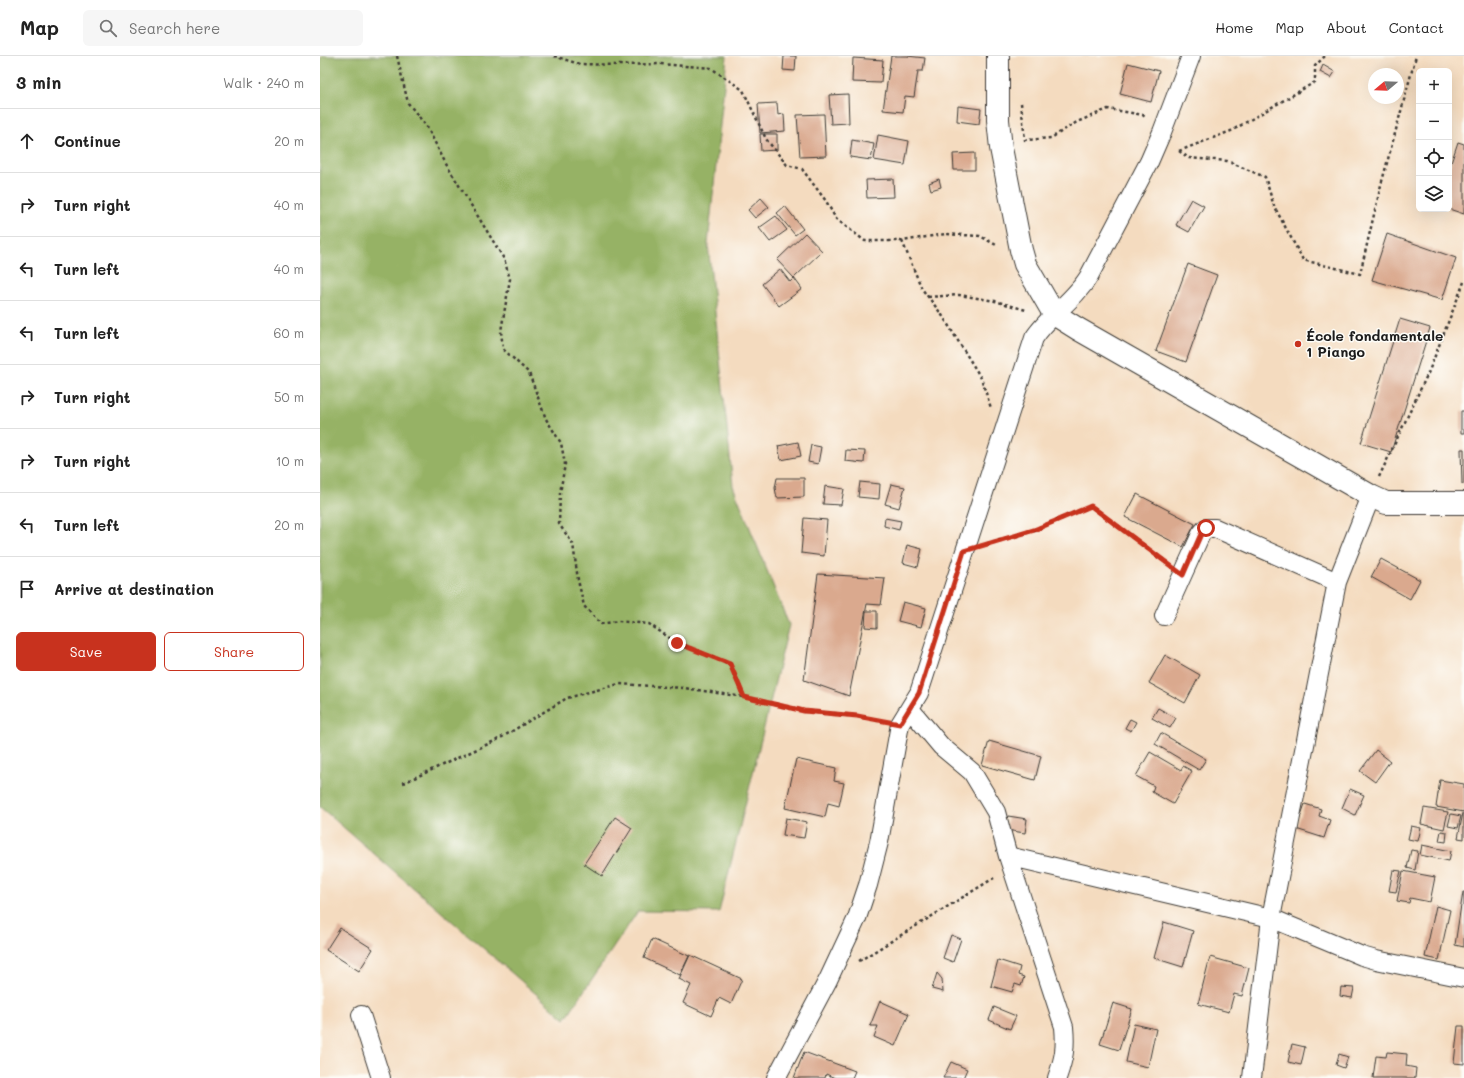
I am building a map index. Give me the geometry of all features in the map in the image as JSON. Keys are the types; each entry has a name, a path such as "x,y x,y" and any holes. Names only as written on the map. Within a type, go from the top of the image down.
{"main road":[{"path":"998,56 998,120 1001,148 1021,250 1025,264 1054,314 1091,337 1371,496 1386,503 1464,503"}],"street":[{"path":"776,1078 828,980 857,918 868,885 879,842 900,724 919,693 1034,338 1054,314 1084,286 1149,162 1191,56"},
{"path":"1252,1078 1271,918 1337,582 1371,496"},
{"path":"1164,616 1201,534 1206,528 1214,528 1337,582"},
{"path":"910,709 941,746 972,772 996,812 1008,856 1064,1027 1066,1043 1064,1058 1057,1078"},
{"path":"1008,856 1271,918 1362,956 1464,978"},
{"path":"360,1015 381,1078"}],"path":[{"path":"397,56 408,103 427,128 446,164 504,259 510,279 501,331 503,349 529,373 546,419 561,444 565,464 560,493 559,524 573,544 578,580 584,606 601,624 618,621 649,624 677,643 730,664 744,697"},
{"path":"554,56 580,64 661,64 711,68 743,90 766,139 787,165 802,169 826,201 836,219 865,241 902,241 945,234 980,236 1013,253 1025,264"},
{"path":"1325,56 1315,66 1315,82 1230,131 1179,151 1189,158 1227,161 1265,177 1274,206 1303,260 1360,274 1381,185 1416,56"},
{"path":"998,102 1021,101 1025,140 1051,138 1077,122 1108,109 1143,115 1162,132"},
{"path":"902,241 922,289 942,315 981,378 991,409 1004,429"},
{"path":"1371,496 1429,371 1464,282"},
{"path":"928,297 958,295 995,301 1027,310 1054,314"},
{"path":"964,551 1034,530 1091,506 1183,575"},
{"path":"403,783 500,739 567,698 619,684 684,688 744,697 804,711 857,716 900,724"},
{"path":"828,980 996,877 1008,856"}],"green space":[{"path":"322,56 727,56 708,244 733,486 789,625 719,912 638,911 565,1019 320,807 320,60"}],"building":[{"path":"784,56 796,56 795,71 783,70"},
{"path":"891,56 925,58 923,71 918,71 914,97 905,96 903,112 883,110"},
{"path":"853,58 883,60 881,83 852,82"},
{"path":"1128,63 1159,71 1151,102 1120,94"},
{"path":"1323,65 1335,72 1331,78 1320,72"},
{"path":"848,94 849,123 831,124 829,95"},
{"path":"777,103 778,115 784,114 785,131 760,133 758,104"},
{"path":"958,106 981,109 979,124 957,121"},
{"path":"824,114 826,156 800,157 797,115"},
{"path":"760,134 777,134 777,150 761,151"},
{"path":"878,135 909,141 905,165 874,160"},
{"path":"852,140 874,144 871,160 850,157"},
{"path":"1458,142 1464,144 1464,214 1452,210 1452,160"},
{"path":"975,153 975,170 954,170 953,154"},
{"path":"893,179 894,197 867,198 866,180"},
{"path":"939,179 941,187 931,190 929,183"},
{"path":"761,198 769,207 755,218 748,210"},
{"path":"1191,199 1204,206 1189,232 1176,225"},
{"path":"785,206 803,229 795,235 777,213"},
{"path":"776,216 787,230 770,242 759,228"},
{"path":"805,233 822,251 794,278 777,260"},
{"path":"1387,234 1456,258 1442,300 1372,280"},
{"path":"1188,264 1217,275 1186,362 1156,351"},
{"path":"780,269 790,282 794,278 802,289 779,306 762,284"},
{"path":"1400,319 1430,328 1391,452 1361,443"},
{"path":"1461,411 1464,411 1464,433 1461,433"},
{"path":"798,442 801,456 781,460 778,446"},
{"path":"811,445 821,447 818,464 808,462"},
{"path":"1461,449 1464,449 1464,484 1462,484"},
{"path":"846,450 865,451 864,463 845,461"},
{"path":"777,478 804,478 804,497 777,498 775,488"},
{"path":"860,482 880,484 879,499 858,497"},
{"path":"891,484 905,487 899,508 885,504"},
{"path":"825,486 844,489 841,505 823,504"},
{"path":"1137,494 1195,524 1183,547 1125,517"},
{"path":"804,518 827,520 824,556 801,553"},
{"path":"885,518 901,521 899,530 884,526"},
{"path":"907,545 922,549 918,567 903,563"},
{"path":"1381,559 1420,580 1410,599 1371,577"},
{"path":"818,574 885,578 881,605 867,604 849,696 804,680"},
{"path":"903,602 926,608 921,627 898,621"},
{"path":"866,611 877,611 877,628 865,627"},
{"path":"1165,655 1200,675 1185,703 1149,683"},
{"path":"1158,708 1176,718 1170,728 1152,718"},
{"path":"1130,719 1136,722 1131,731 1125,728"},
{"path":"1161,733 1206,759 1199,770 1155,744"},
{"path":"989,741 1041,756 1035,780 982,765"},
{"path":"1376,750 1390,761 1375,782 1360,771"},
{"path":"1150,752 1181,770 1183,766 1192,771 1173,804 1152,792 1154,786 1136,776"},
{"path":"796,759 836,768 834,781 844,783 839,806 828,803 825,817 785,808"},
{"path":"1440,780 1464,784 1464,812 1436,807"},
{"path":"1350,789 1364,795 1355,815 1342,808"},
{"path":"1305,804 1321,809 1319,816 1330,820 1324,838 1296,829"},
{"path":"1424,808 1448,812 1444,829 1421,824"},
{"path":"1464,813 1464,839 1458,838"},
{"path":"1451,814 1461,816 1458,828 1448,826"},
{"path":"1008,816 1027,819 1025,833 1006,830"},
{"path":"615,817 632,828 602,876 584,864"},
{"path":"786,818 807,822 804,838 783,835"},
{"path":"1411,826 1421,828 1418,841 1408,839"},
{"path":"1441,831 1447,832 1446,842 1439,841"},
{"path":"1422,845 1451,851 1449,861 1420,855"},
{"path":"1411,850 1418,851 1415,870 1407,868"},
{"path":"1393,870 1401,871 1396,892 1389,891"},
{"path":"1403,871 1435,877 1430,902 1410,898 1409,903 1397,901"},
{"path":"1464,892 1464,947 1455,945"},
{"path":"1436,906 1450,910 1439,960 1425,957"},
{"path":"1164,922 1193,931 1183,967 1154,958"},
{"path":"340,928 373,949 359,971 326,950"},
{"path":"951,935 961,939 953,962 943,958"},
{"path":"652,939 689,956 680,975 644,958"},
{"path":"690,955 742,979 731,1004 719,998 711,1016 683,1003 691,985 679,979"},
{"path":"1210,957 1249,968 1242,996 1234,994 1229,1012 1198,1004"},
{"path":"998,960 1020,967 1018,975 1024,977 1021,986 1015,984 1012,992 991,986"},
{"path":"937,973 942,979 943,992 932,989"},
{"path":"1341,987 1354,988 1352,998 1340,996"},
{"path":"880,1001 909,1014 895,1046 874,1037 878,1026 870,1026"},
{"path":"1113,1003 1132,1009 1119,1050 1100,1044"},
{"path":"994,1007 1016,1016 1010,1029 989,1020"},
{"path":"1134,1024 1156,1029 1148,1067 1126,1062"},
{"path":"1458,1026 1464,1026 1464,1064 1454,1063"},
{"path":"1292,1044 1305,1047 1301,1065 1288,1062"},
{"path":"804,1052 855,1071 852,1078 835,1078 826,1074 825,1078 794,1078"},
{"path":"1387,1052 1407,1054 1406,1066 1416,1068 1415,1078 1373,1078 1376,1056 1386,1057"},
{"path":"1339,1054 1348,1057 1344,1068 1336,1065"},
{"path":"951,1062 967,1069 963,1078 943,1078"}],"place":[{"name":"École fondamentale 1 Piango","path":"1298,344"}],"route":[{"path":"677,643 730,664 744,697 804,711 857,716 900,724 919,693 964,551 1034,530 1091,506 1183,575 1201,534 1206,528"}]}
